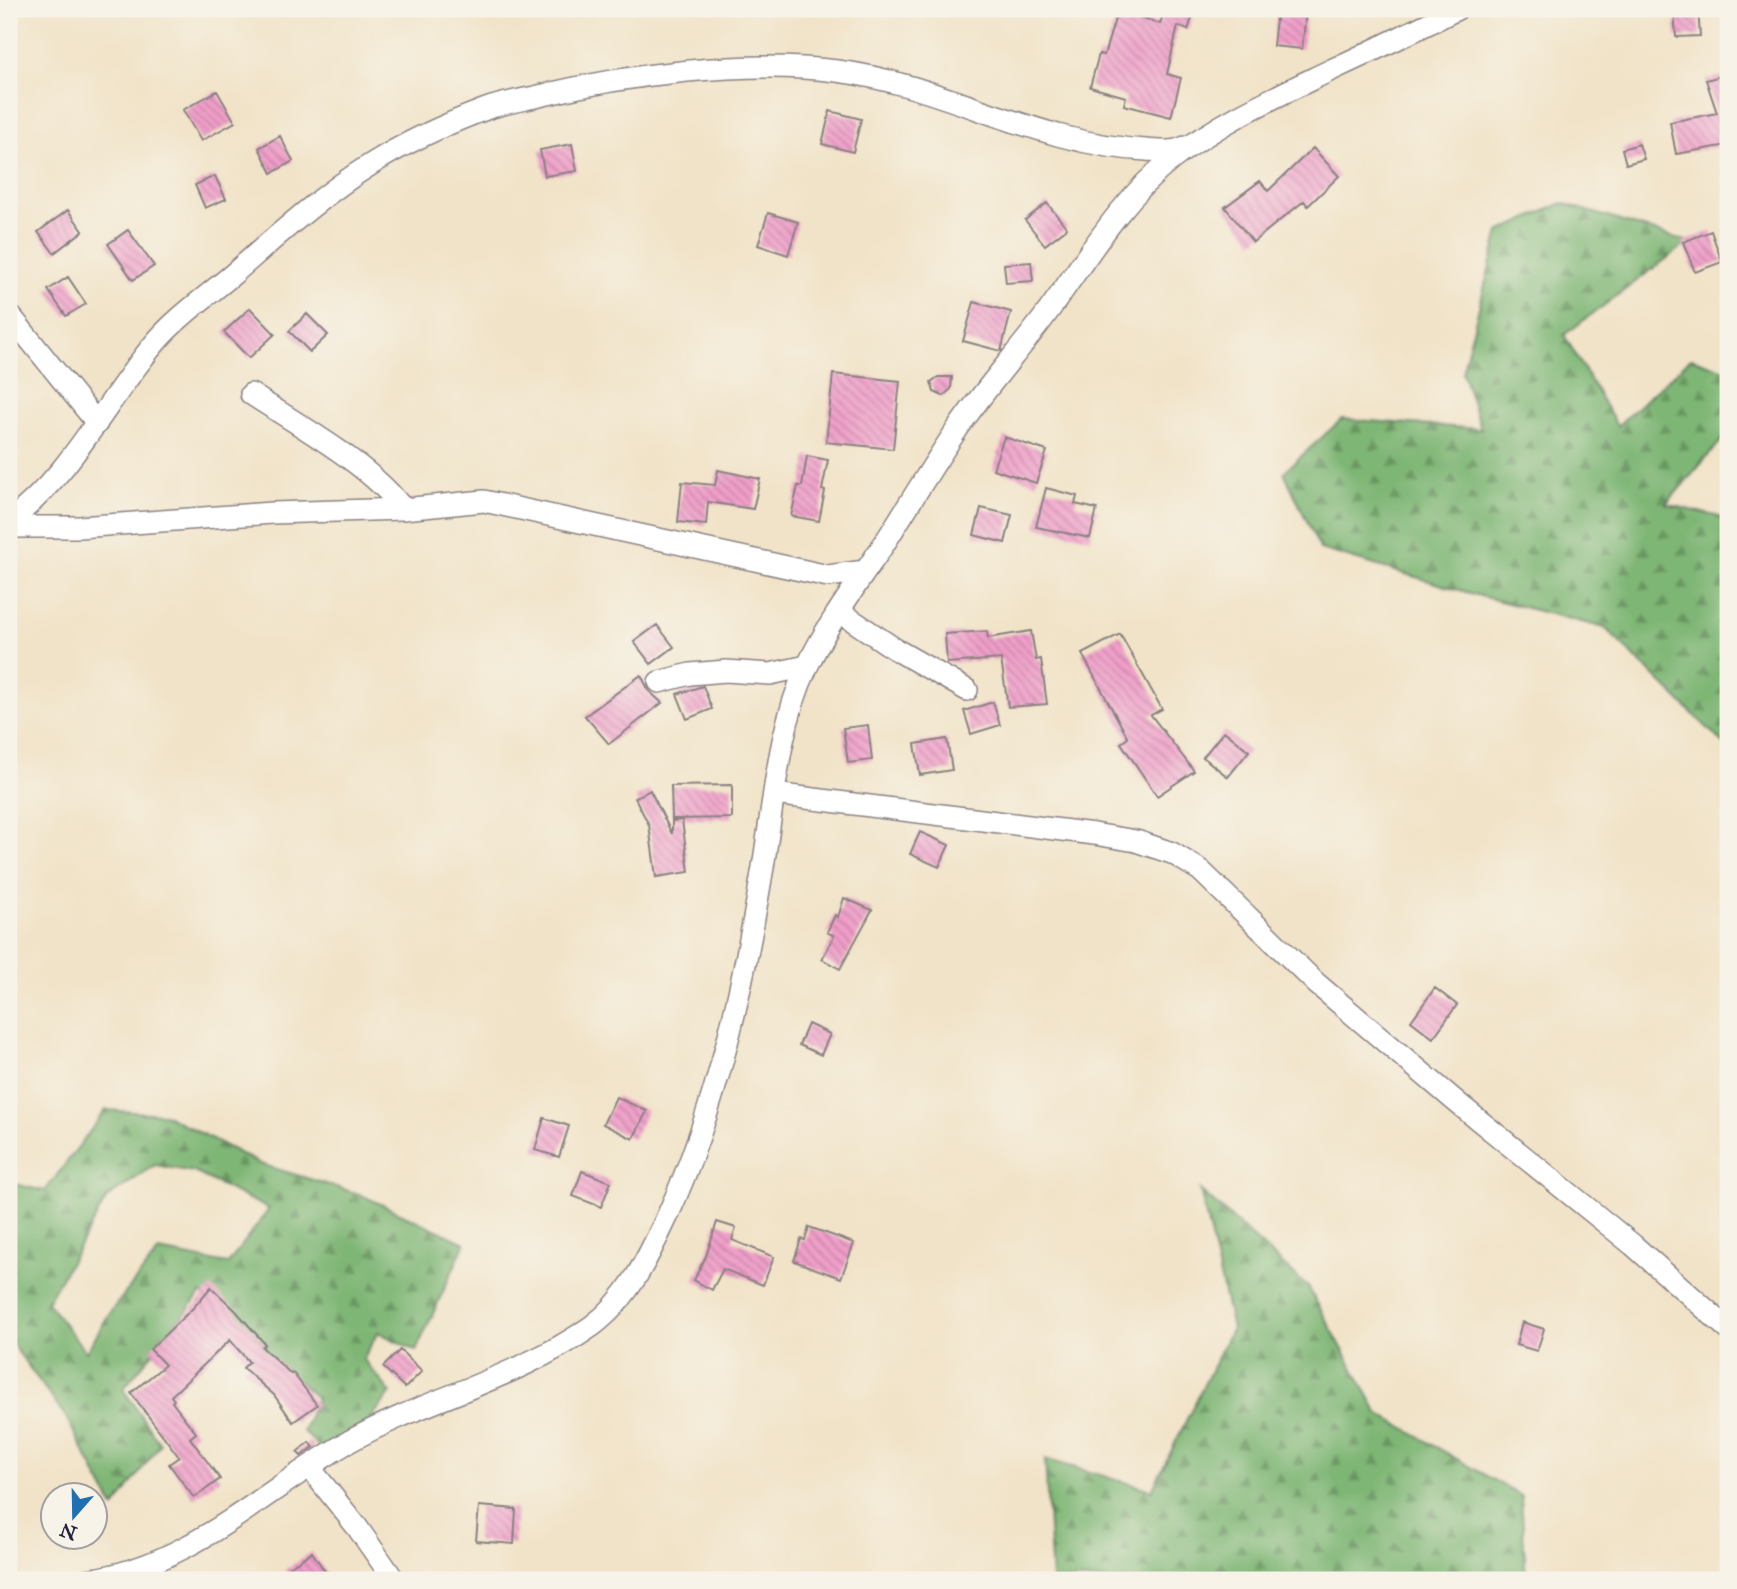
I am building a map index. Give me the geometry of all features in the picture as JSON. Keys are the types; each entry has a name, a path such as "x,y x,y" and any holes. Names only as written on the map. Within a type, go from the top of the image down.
{"street":[{"path":"9,521 43,493 97,423 113,396 158,340 308,210 369,165 420,137 489,108 578,86 663,74 761,68 838,71 901,85 1042,133 1121,149 1176,152 1272,98 1457,9"},
{"path":"86,1580 139,1568 183,1550 347,1443 390,1421 485,1382 589,1327 611,1310 629,1289 682,1184 714,1093 732,1030 748,956 782,743 807,666 957,430 1041,321 1111,223 1139,190 1168,163 1201,139"},
{"path":"9,314 97,423"},
{"path":"251,394 345,457 390,491 403,509"},
{"path":"9,527 79,527 272,513 403,509 484,501 828,576 865,571"},
{"path":"840,612 895,649 967,690"},
{"path":"659,682 690,674 726,671 770,674 807,666"},
{"path":"774,794 1094,834 1136,841 1172,853 1200,870 1317,984 1460,1105 1633,1245 1728,1329"},
{"path":"310,1468 357,1527 394,1580"}],"green space":[{"path":"1562,203 1689,242 1564,335 1617,426 1691,358 1728,371 1728,433 1666,504 1728,519 1728,748 1605,628 1480,596 1320,549 1284,472 1342,419 1481,429 1462,372 1499,232"},
{"path":"106,1110 164,1114 260,1164 359,1194 465,1243 416,1351 378,1332 363,1359 391,1393 335,1463 303,1431 317,1398 201,1293 123,1389 160,1444 114,1508 108,1497 108,1480 99,1480 66,1417 9,1340 9,1183 45,1191","holes":["155,1165 194,1172 269,1209 228,1264 159,1251 111,1311 86,1352 47,1302 107,1198"]},
{"path":"1200,1190 1308,1287 1378,1413 1521,1496 1526,1580 1052,1580 1045,1459 1152,1490 1232,1328"}],"building":[{"path":"1118,9 1160,24 1165,9 1195,9 1188,30 1178,26 1167,74 1181,78 1171,117 1124,105 1126,97 1090,87 1099,54 1104,55"},
{"path":"1277,9 1306,12 1302,49 1273,46"},
{"path":"1674,9 1698,9 1700,36 1676,37"},
{"path":"1728,74 1728,145 1676,154 1670,122 1717,113 1706,80"},
{"path":"217,91 235,122 201,141 183,110"},
{"path":"830,111 861,119 853,152 822,144"},
{"path":"280,136 293,161 272,173 259,148"},
{"path":"572,144 577,171 545,176 540,150"},
{"path":"1639,144 1644,159 1626,164 1622,149"},
{"path":"1313,148 1339,176 1308,206 1304,201 1253,242 1225,207 1260,181 1268,191"},
{"path":"215,176 226,199 205,208 195,185"},
{"path":"1047,203 1067,228 1045,245 1025,220"},
{"path":"68,210 83,231 54,253 38,232"},
{"path":"768,213 798,222 788,255 758,245"},
{"path":"128,230 154,266 133,280 108,244"},
{"path":"1711,231 1722,262 1695,272 1683,242"},
{"path":"1031,262 1033,281 1006,283 1004,264"},
{"path":"68,277 86,304 66,316 48,290"},
{"path":"974,302 1011,312 1001,351 963,341"},
{"path":"250,308 275,334 249,358 224,332"},
{"path":"307,314 328,335 310,352 289,331"},
{"path":"833,374 900,381 893,449 826,442"},
{"path":"938,377 952,377 951,389 943,396 934,392 931,382"},
{"path":"1004,437 1047,451 1036,483 993,469"},
{"path":"807,456 828,460 819,521 791,516 798,486 802,486"},
{"path":"718,470 760,479 753,509 708,502 706,525 678,522 682,482 715,485"},
{"path":"1046,488 1077,496 1075,504 1097,509 1090,538 1036,527"},
{"path":"981,508 1012,515 1005,543 974,535"},
{"path":"657,625 674,647 651,664 634,642"},
{"path":"987,631 988,638 1031,631 1036,660 1041,659 1047,704 1008,707 1001,659 947,663 945,634"},
{"path":"1120,634 1162,709 1151,715 1194,771 1157,796 1121,743 1128,738 1082,654"},
{"path":"641,675 649,691 662,703 609,744 585,716"},
{"path":"703,686 712,709 687,719 677,694"},
{"path":"993,702 1000,725 971,734 964,711"},
{"path":"868,725 872,760 848,763 843,728"},
{"path":"1224,731 1249,751 1228,777 1203,757"},
{"path":"947,739 952,770 920,775 915,744"},
{"path":"732,785 732,818 672,819 671,786"},
{"path":"650,790 672,834 672,821 682,820 689,872 656,877 649,825 635,798"},
{"path":"920,832 949,845 939,867 910,854"},
{"path":"844,898 872,910 840,969 822,959 834,936 827,932 835,915 838,917"},
{"path":"1435,988 1457,1005 1433,1038 1411,1021"},
{"path":"808,1024 830,1034 821,1055 799,1045"},
{"path":"616,1097 647,1111 633,1139 603,1124"},
{"path":"544,1118 569,1126 559,1157 535,1150"},
{"path":"582,1171 611,1182 601,1207 573,1196"},
{"path":"717,1222 736,1228 732,1240 774,1257 763,1285 723,1269 712,1290 694,1280 706,1256"},
{"path":"809,1227 854,1243 841,1278 794,1261 801,1239 805,1240"},
{"path":"211,1287 265,1344 262,1347 293,1373 317,1405 293,1422 274,1395 243,1368 249,1362 230,1340 171,1396 174,1400 172,1402 196,1433 190,1438 220,1479 194,1498 169,1464 179,1457 131,1393 165,1365 150,1349"},
{"path":"1522,1322 1544,1329 1537,1351 1516,1345"},
{"path":"400,1350 422,1371 405,1388 383,1367"},
{"path":"309,1442 314,1447 301,1456 297,1452"},
{"path":"479,1506 516,1509 514,1544 476,1541"},
{"path":"312,1552 331,1580 292,1580 285,1570"}]}
